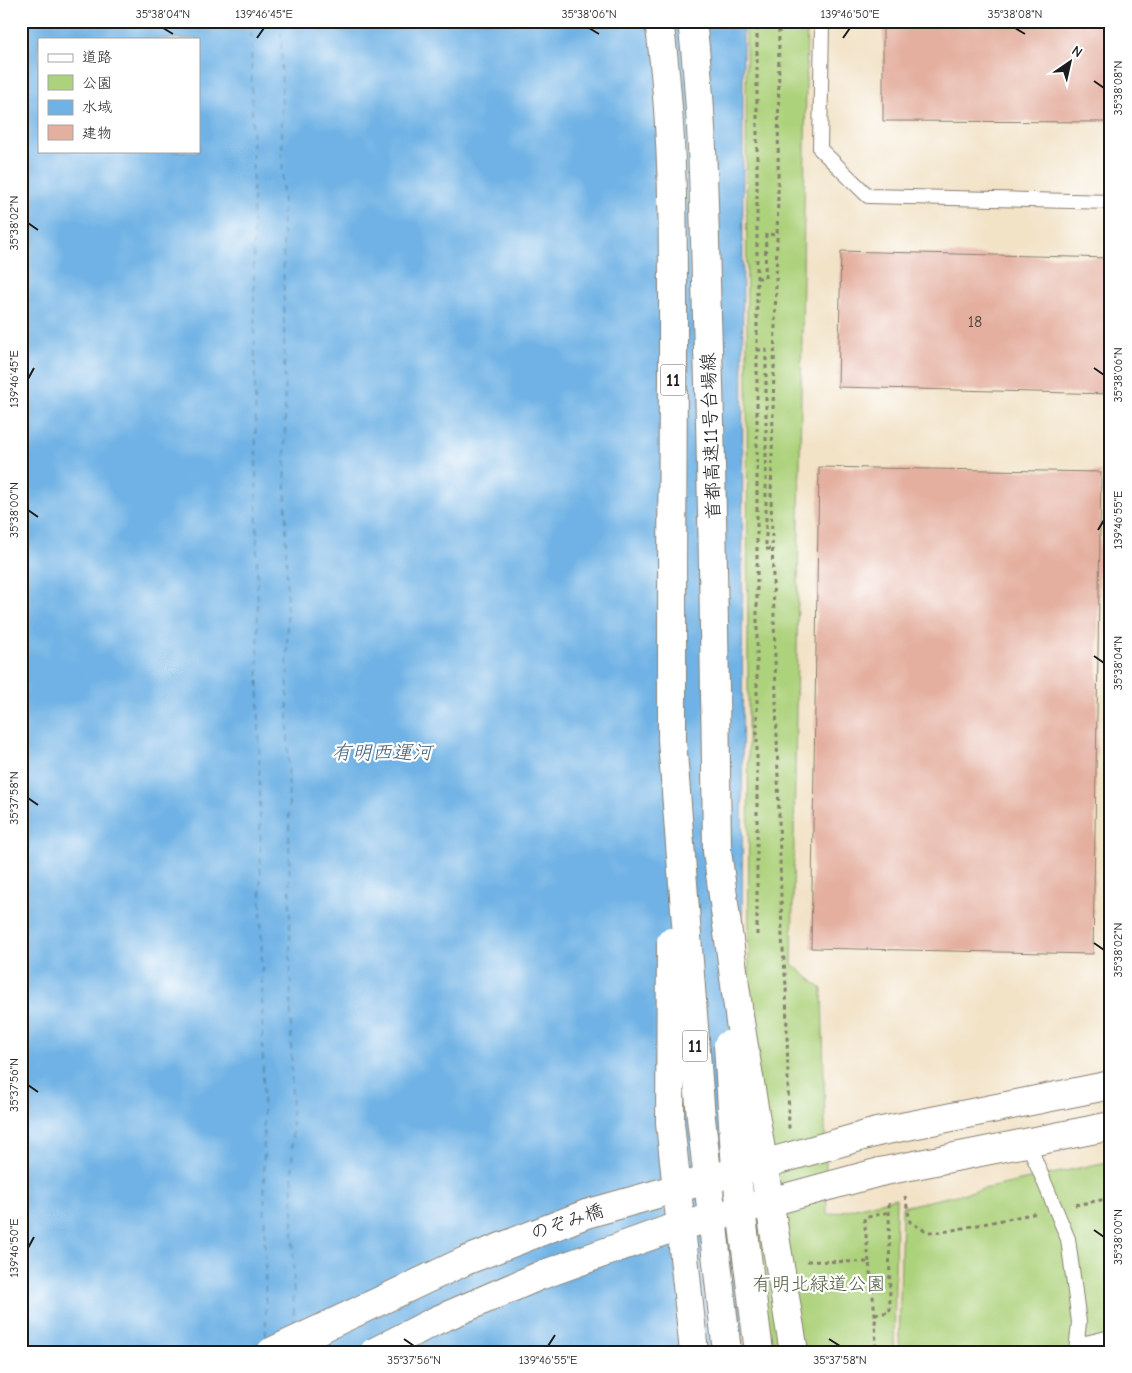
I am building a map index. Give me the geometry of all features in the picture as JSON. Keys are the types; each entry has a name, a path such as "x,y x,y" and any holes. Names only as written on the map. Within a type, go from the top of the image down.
{"main road":[{"name":"首都高速11号台場線","path":"659,21 664,54 671,150 673,271 672,740"},
{"name":"首都高速11号台場線","path":"692,21 696,52 702,153 711,450 717,851"},
{"name":"11","path":"672,740 670,1123 694,1352"},
{"name":"11","path":"672,740 701,1118 727,1352"},
{"name":"11","path":"717,851 736,1170 759,1352"},
{"name":"11","path":"717,851 740,1022 794,1352"},
{"name":"のぞみ橋","path":"271,1352 465,1261 586,1214 878,1132 1111,1085"},
{"path":"374,1352 435,1321 539,1276 667,1230 880,1172 1111,1126"}],"lane":[{"path":"822,21 820,149 868,196 1111,202"},
{"path":"1028,1143 1068,1239 1078,1322 1076,1348 1111,1337"}],"path":[{"path":"758,936 758,22 764,21"},
{"path":"779,21 777,235 771,497 789,1133"},
{"path":"757,278 765,278 766,234 777,235"},
{"path":"758,350 766,350 766,549 772,549"},
{"path":"905,1196 910,1222 927,1232 943,1232 1044,1211"},
{"path":"1072,1206 1111,1198"},
{"path":"875,1314 890,1312 889,1200"},
{"path":"876,1352 875,1314 864,1218 889,1212"},
{"path":"800,1261 869,1262"}],"green space":[{"name":"有明北緑道公園","path":"746,21 807,21 792,964 822,989 827,1215 896,1198 894,1352 750,1352"},
{"path":"1111,1161 1111,1352 899,1352 902,1207"}],"water":[{"name":"有明西運河","path":"21,21 743,21 742,1352 21,1352"}],"building":[{"path":"883,21 1111,21 1111,122 883,121"},
{"path":"841,251 1111,258 1111,394 838,387"},
{"path":"819,467 1101,472 1093,954 811,948"}],"ferry route":[{"path":"251,21 266,1341"},
{"path":"281,21 294,1326"}]}
